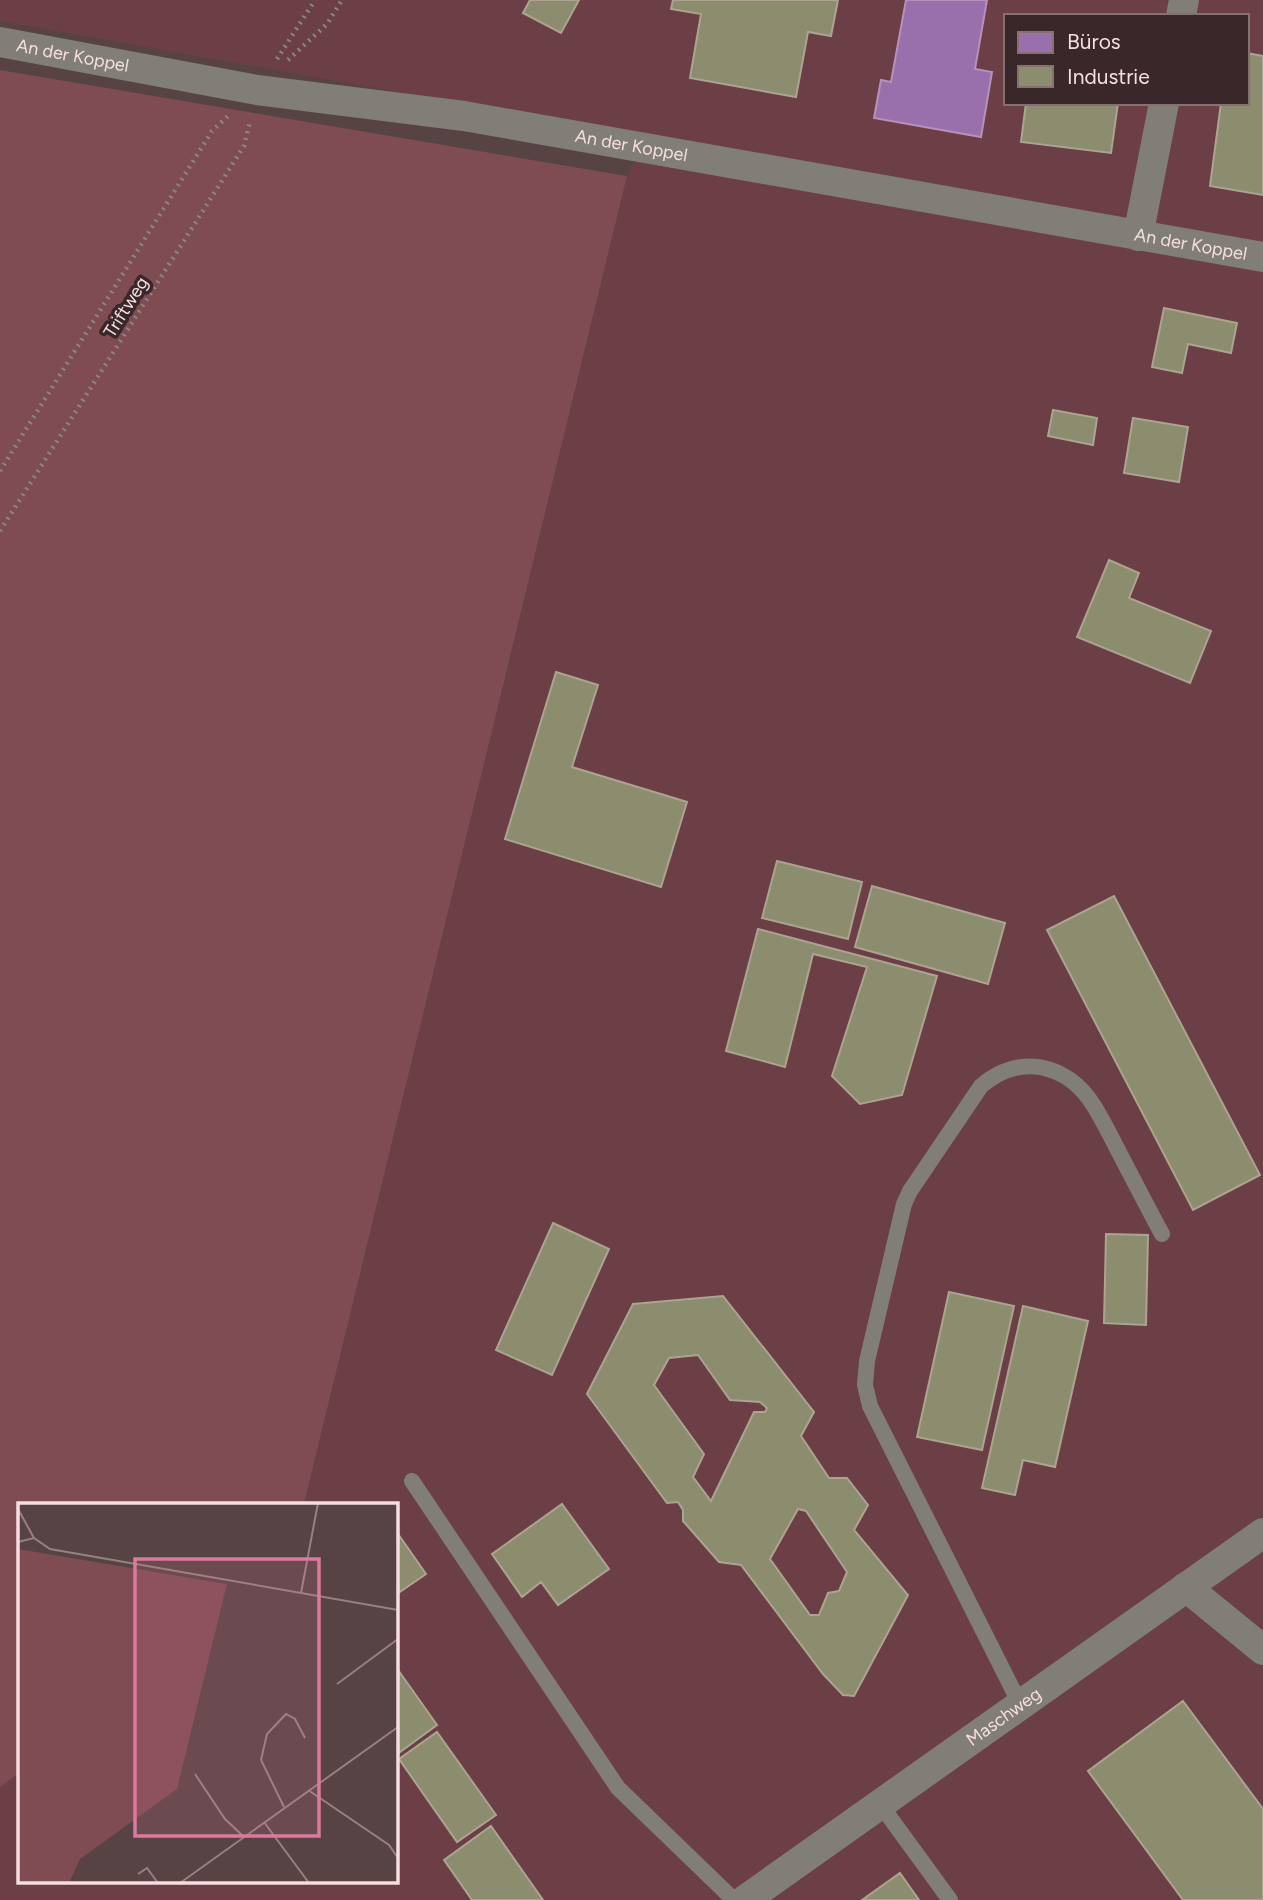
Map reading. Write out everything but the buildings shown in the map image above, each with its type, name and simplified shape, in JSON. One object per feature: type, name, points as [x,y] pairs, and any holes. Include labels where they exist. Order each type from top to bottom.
[{"type":"street","name":"An der Koppel","points":[[0,42],[257,90],[464,116],[1263,257]]},
{"type":"street","points":[[1138,236],[1164,105]]},
{"type":"street","name":"Maschweg","points":[[745,1900],[1263,1532]]},
{"type":"street","points":[[1186,1587],[1263,1650]]},
{"type":"lane","points":[[1020,1704],[870,1406],[865,1385],[867,1361],[904,1204],[981,1086],[995,1074],[1011,1067],[1031,1066],[1054,1070],[1073,1082],[1093,1104],[1162,1234]]},
{"type":"lane","points":[[412,1480],[618,1788],[734,1900]]},
{"type":"lane","points":[[880,1804],[950,1900]]},
{"type":"path","name":"Triftweg","points":[[0,531],[244,146],[257,90],[314,0]]},
{"type":"path","name":"Triftweg","points":[[0,471],[212,131],[327,24],[342,0]]},
{"type":"shaded area","points":[[0,0],[1263,0],[1263,1900],[0,1900],[0,1787],[18,1774],[18,1882],[397,1882],[397,1503],[304,1503],[627,176],[645,136],[0,21]]},
{"type":"shaded area","points":[[0,70],[627,176],[304,1503],[18,1503],[18,1774],[0,1787]]}]
